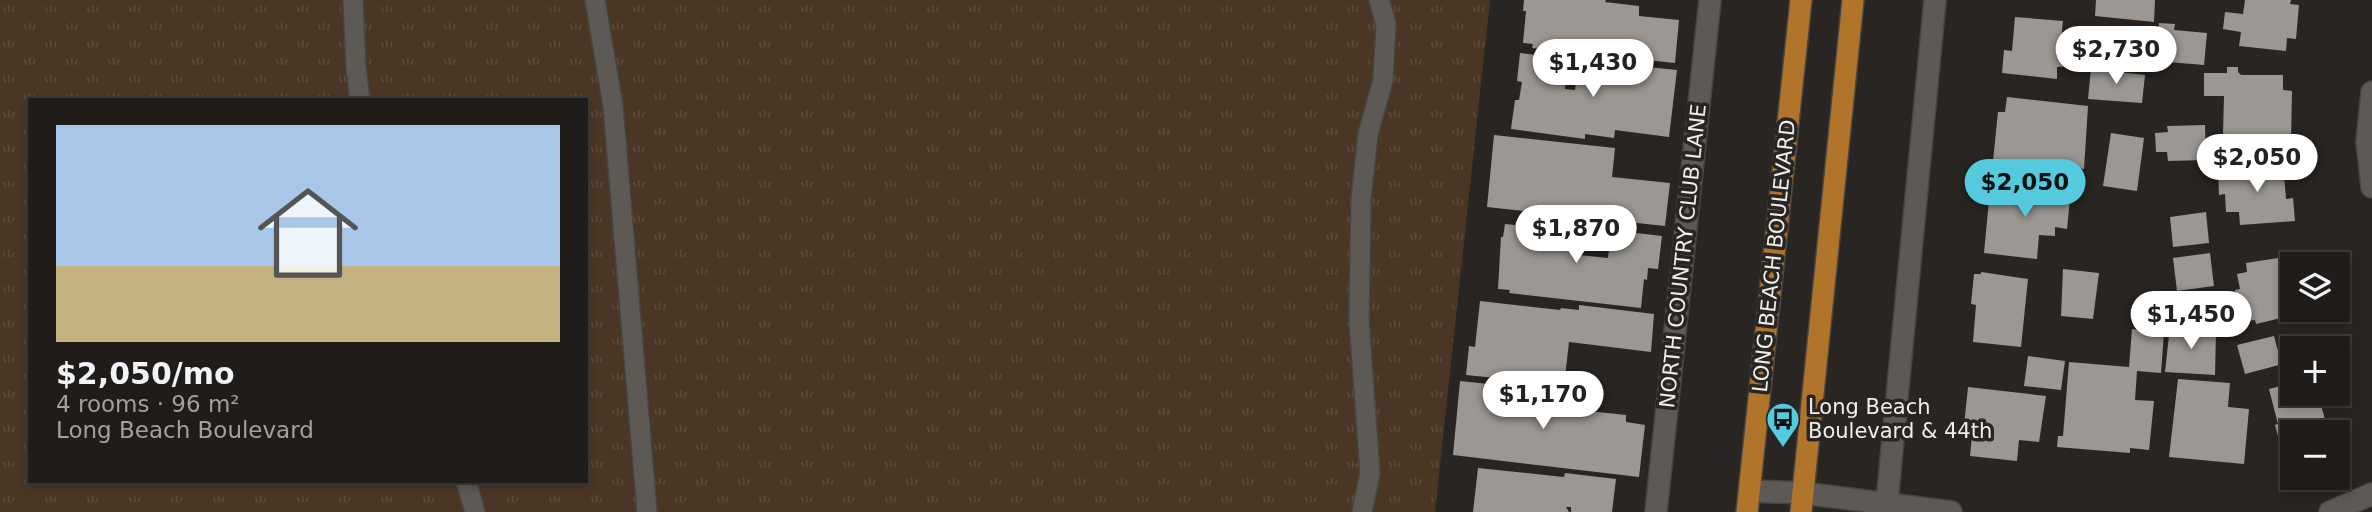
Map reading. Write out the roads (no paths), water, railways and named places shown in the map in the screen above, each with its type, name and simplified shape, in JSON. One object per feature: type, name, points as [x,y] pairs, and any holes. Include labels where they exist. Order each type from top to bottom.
[{"type":"main road","name":"LONG BEACH BOULEVARD","points":[[1748,501],[1801,0]]},
{"type":"main road","points":[[1802,503],[1853,0]]},
{"type":"street","name":"NORTH COUNTRY CLUB LANE","points":[[1656,512],[1710,0]]},
{"type":"street","points":[[1887,508],[1935,0]]},
{"type":"street","points":[[2372,92],[2367,142],[2372,187]]},
{"type":"street","points":[[2330,512],[2372,494]]},
{"type":"street","points":[[1748,501],[1951,512]]},
{"type":"lane","points":[[353,0],[360,98]]},
{"type":"lane","points":[[595,0],[613,106],[648,512]]},
{"type":"lane","points":[[1362,512],[1370,473],[1359,321],[1361,199],[1368,134],[1383,80],[1386,24],[1379,0]]},
{"type":"lane","points":[[467,483],[475,512]]},
{"type":"place","name":"Long Beach Boulevard & 44th","points":[[1783,449]]}]
